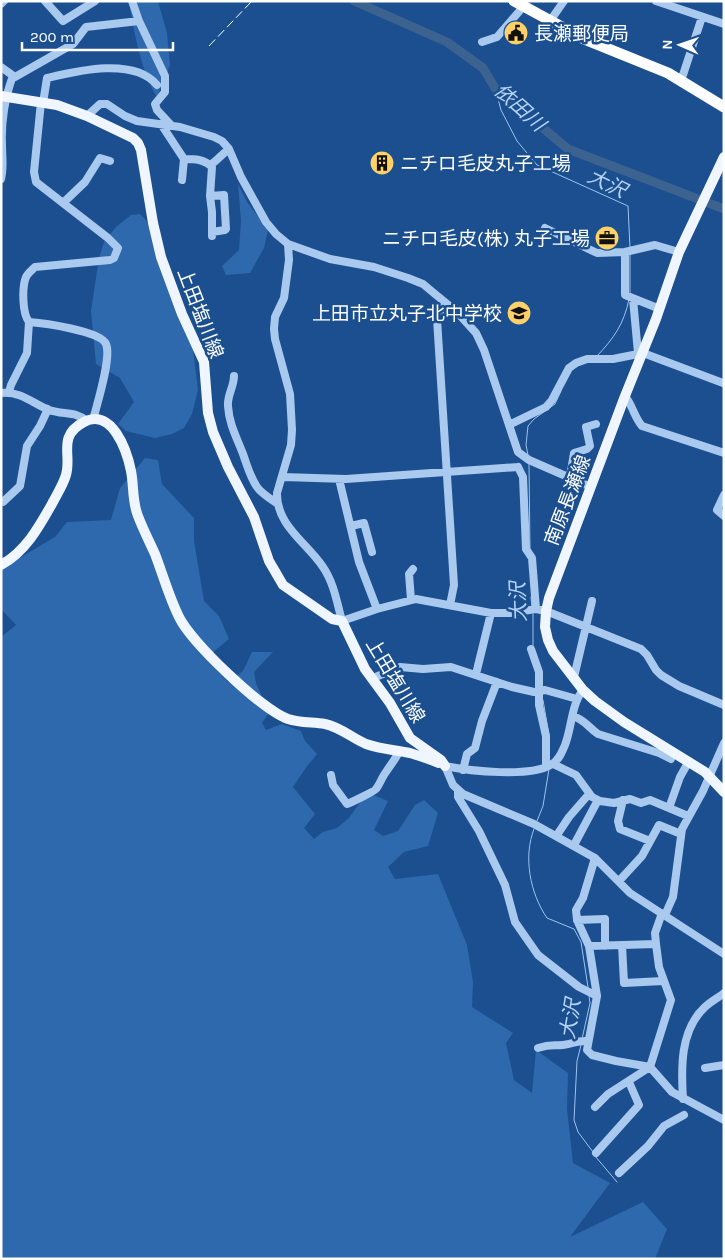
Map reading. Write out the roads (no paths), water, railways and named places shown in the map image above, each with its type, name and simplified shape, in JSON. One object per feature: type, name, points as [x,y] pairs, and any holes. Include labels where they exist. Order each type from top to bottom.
[{"type":"highway","points":[[518,4],[584,39],[668,73],[724,106]]},
{"type":"main road","name":"上田塩川線","points":[[4,96],[57,105],[87,116],[133,138],[138,143],[141,150],[153,224],[161,257],[182,314],[204,362],[206,399],[213,432],[228,467],[254,517],[269,561],[286,589],[332,620],[342,622],[365,669],[402,722],[410,738],[441,760],[445,766]]},
{"type":"main road","name":"南原長瀬線","points":[[723,158],[679,252],[660,309],[640,353],[591,487],[541,610],[548,640],[554,651],[583,690],[594,701],[624,722],[710,775],[724,792]]},
{"type":"main road","name":"上田塩川線","points":[[90,420],[103,421],[110,425],[120,441],[131,473],[133,495],[138,515],[179,617],[188,632],[231,677],[276,713],[292,720],[326,724],[338,728],[364,743],[422,756],[445,766]]},
{"type":"main road","points":[[1,566],[23,548],[42,522],[67,474],[67,442],[72,431],[82,423],[90,420]]},
{"type":"street","points":[[1,4],[4,1]]},
{"type":"street","points":[[45,1],[63,21],[95,1]]},
{"type":"street","points":[[132,1],[139,21],[165,76],[165,92],[155,104],[157,110],[172,125]]},
{"type":"street","points":[[550,21],[564,1]]},
{"type":"street","points":[[656,1],[724,24]]},
{"type":"street","points":[[482,42],[497,37],[518,4]]},
{"type":"street","points":[[681,81],[702,17]]},
{"type":"street","points":[[1,67],[15,77],[73,44],[86,27],[139,21]]},
{"type":"street","points":[[5,393],[28,353],[29,322],[25,317],[24,309],[28,274],[35,267],[110,260],[114,258],[118,248],[36,182],[34,177],[42,102],[47,78],[72,72],[124,69],[151,77],[157,85]]},
{"type":"street","points":[[1,179],[4,169],[2,144],[4,96],[13,76]]},
{"type":"street","points":[[87,116],[100,104],[107,104],[125,116],[137,121],[172,125],[214,137],[222,141],[229,149],[241,177],[266,222],[288,244],[330,259],[374,267],[423,284],[457,312],[476,333],[484,350],[518,452],[591,487]]},
{"type":"street","points":[[161,124],[184,159],[182,180]]},
{"type":"street","points":[[210,165],[216,162],[229,149]]},
{"type":"street","points":[[62,203],[85,182],[100,158],[110,161]]},
{"type":"street","points":[[184,159],[199,159],[212,167],[210,196],[212,234],[226,229],[224,195],[210,196]]},
{"type":"street","points":[[544,228],[597,253],[625,252],[655,245],[679,252]]},
{"type":"street","points":[[288,244],[284,298],[276,317],[274,329],[290,394],[292,413],[291,445],[278,493],[278,504],[282,515],[293,533],[311,551],[324,568],[333,587],[342,622],[377,609],[416,599],[491,613],[541,610],[641,649],[656,670],[662,675],[679,686],[724,704]]},
{"type":"street","points":[[625,252],[624,295],[660,309]]},
{"type":"street","points":[[633,298],[640,353]]},
{"type":"street","points":[[446,304],[437,319],[454,586],[450,605]]},
{"type":"street","points":[[5,393],[22,395],[48,409],[77,414],[90,420],[108,360],[106,343],[95,336],[45,323],[29,322]]},
{"type":"street","points":[[509,425],[546,407],[552,400],[569,368],[587,359],[613,359],[640,353],[722,383]]},
{"type":"street","points":[[234,376],[234,384],[228,398],[228,408],[234,435],[243,452],[248,470],[258,488],[278,504]]},
{"type":"street","points":[[625,396],[632,405],[636,419],[642,426],[724,453]]},
{"type":"street","points":[[1,500],[3,502],[20,486],[27,446],[48,409]]},
{"type":"street","points":[[568,477],[574,453],[587,449],[590,446],[586,428],[596,424]]},
{"type":"street","points":[[518,467],[524,456]]},
{"type":"street","points":[[282,477],[339,479],[518,467]]},
{"type":"street","points":[[518,467],[523,478],[526,549],[532,558],[541,610]]},
{"type":"street","points":[[339,479],[359,562],[377,609]]},
{"type":"street","points":[[724,496],[717,510],[724,516]]},
{"type":"street","points":[[350,526],[364,523],[372,552]]},
{"type":"street","points":[[411,600],[409,574],[413,569]]},
{"type":"street","points":[[574,677],[592,601]]},
{"type":"street","points":[[476,674],[491,613]]},
{"type":"street","points":[[531,649],[539,672],[539,705],[546,736],[549,766]]},
{"type":"street","points":[[373,678],[400,667],[423,669],[451,667],[534,692],[545,690],[577,700]]},
{"type":"street","points":[[463,770],[467,754],[475,748],[482,720],[497,682]]},
{"type":"street","points":[[445,766],[463,770],[492,772],[531,770],[549,766],[559,757],[565,745],[577,700],[583,690]]},
{"type":"street","points":[[573,716],[583,719],[589,728],[598,734],[659,753],[671,759]]},
{"type":"street","points":[[595,1107],[608,1094],[650,1067],[671,1000],[659,967],[656,933],[663,914],[673,897],[681,834],[724,743]]},
{"type":"street","points":[[330,775],[333,785],[347,804],[350,804],[376,790],[399,751]]},
{"type":"street","points":[[669,808],[680,777],[689,761]]},
{"type":"street","points":[[445,766],[458,791],[534,824],[595,858],[630,893],[724,954]]},
{"type":"street","points":[[549,766],[576,775],[589,794],[598,800],[614,803],[630,799],[641,803],[650,800],[688,816]]},
{"type":"street","points":[[458,791],[458,798],[479,831],[505,885],[515,922],[538,956],[579,987],[596,996]]},
{"type":"street","points":[[556,835],[589,794]]},
{"type":"street","points":[[574,846],[598,800]]},
{"type":"street","points":[[623,800],[618,821],[620,829],[650,841]]},
{"type":"street","points":[[619,881],[642,856],[659,825],[681,834]]},
{"type":"street","points":[[595,858],[583,898],[576,910],[577,920],[589,946],[596,996],[587,1050],[592,1055],[616,1062],[650,1067],[672,1092],[724,1120]]},
{"type":"street","points":[[577,920],[605,919],[605,946]]},
{"type":"street","points":[[589,946],[656,944]]},
{"type":"street","points":[[622,945],[624,983],[663,981]]},
{"type":"street","points":[[683,1099],[682,1058],[691,1027],[704,1007],[724,993]]},
{"type":"street","points":[[538,1048],[550,1044],[563,1046],[580,1040],[588,1041]]},
{"type":"street","points":[[705,1068],[724,1065]]},
{"type":"street","points":[[596,1153],[639,1105],[629,1082]]},
{"type":"street","points":[[619,1172],[648,1146],[664,1126],[684,1115]]},
{"type":"waterway","name":"依田川","points":[[354,1],[447,42],[483,68],[495,88],[568,149],[724,209]]},
{"type":"waterway","name":"大沢","points":[[495,88],[501,110],[517,141],[537,165],[628,206],[630,248]]},
{"type":"waterway","name":"大沢","points":[[630,254],[630,293]]},
{"type":"waterway","name":"大沢","points":[[597,356],[617,330],[629,299]]},
{"type":"waterway","name":"大沢","points":[[572,370],[579,365]]},
{"type":"waterway","name":"大沢","points":[[528,455],[526,445],[528,426],[534,419],[555,404],[561,391]]},
{"type":"waterway","name":"大沢","points":[[529,464],[530,548]]},
{"type":"waterway","name":"大沢","points":[[531,597],[532,608]]},
{"type":"waterway","name":"大沢","points":[[533,614],[533,647]]},
{"type":"waterway","name":"大沢","points":[[543,700],[549,735]]},
{"type":"waterway","name":"大沢","points":[[537,821],[543,806],[549,769]]},
{"type":"waterway","name":"大沢","points":[[534,829],[529,851],[529,863],[536,897],[547,918],[574,929],[581,942],[588,987]]},
{"type":"waterway","name":"大沢","points":[[582,1039],[590,1003],[589,996]]},
{"type":"waterway","name":"大沢","points":[[581,1045],[577,1061],[574,1120],[578,1132],[593,1152]]},
{"type":"waterway","name":"大沢","points":[[595,1156],[617,1182]]},
{"type":"railway","points":[[209,46],[252,1]]},
{"type":"place","name":"長瀬郵便局","points":[[516,33]]},
{"type":"place","name":"ニチロ毛皮丸子工場","points":[[382,163]]},
{"type":"place","name":"ニチロ毛皮(株) 丸子工場","points":[[607,238]]},
{"type":"place","name":"上田市立丸子北中学校","points":[[519,313]]}]
